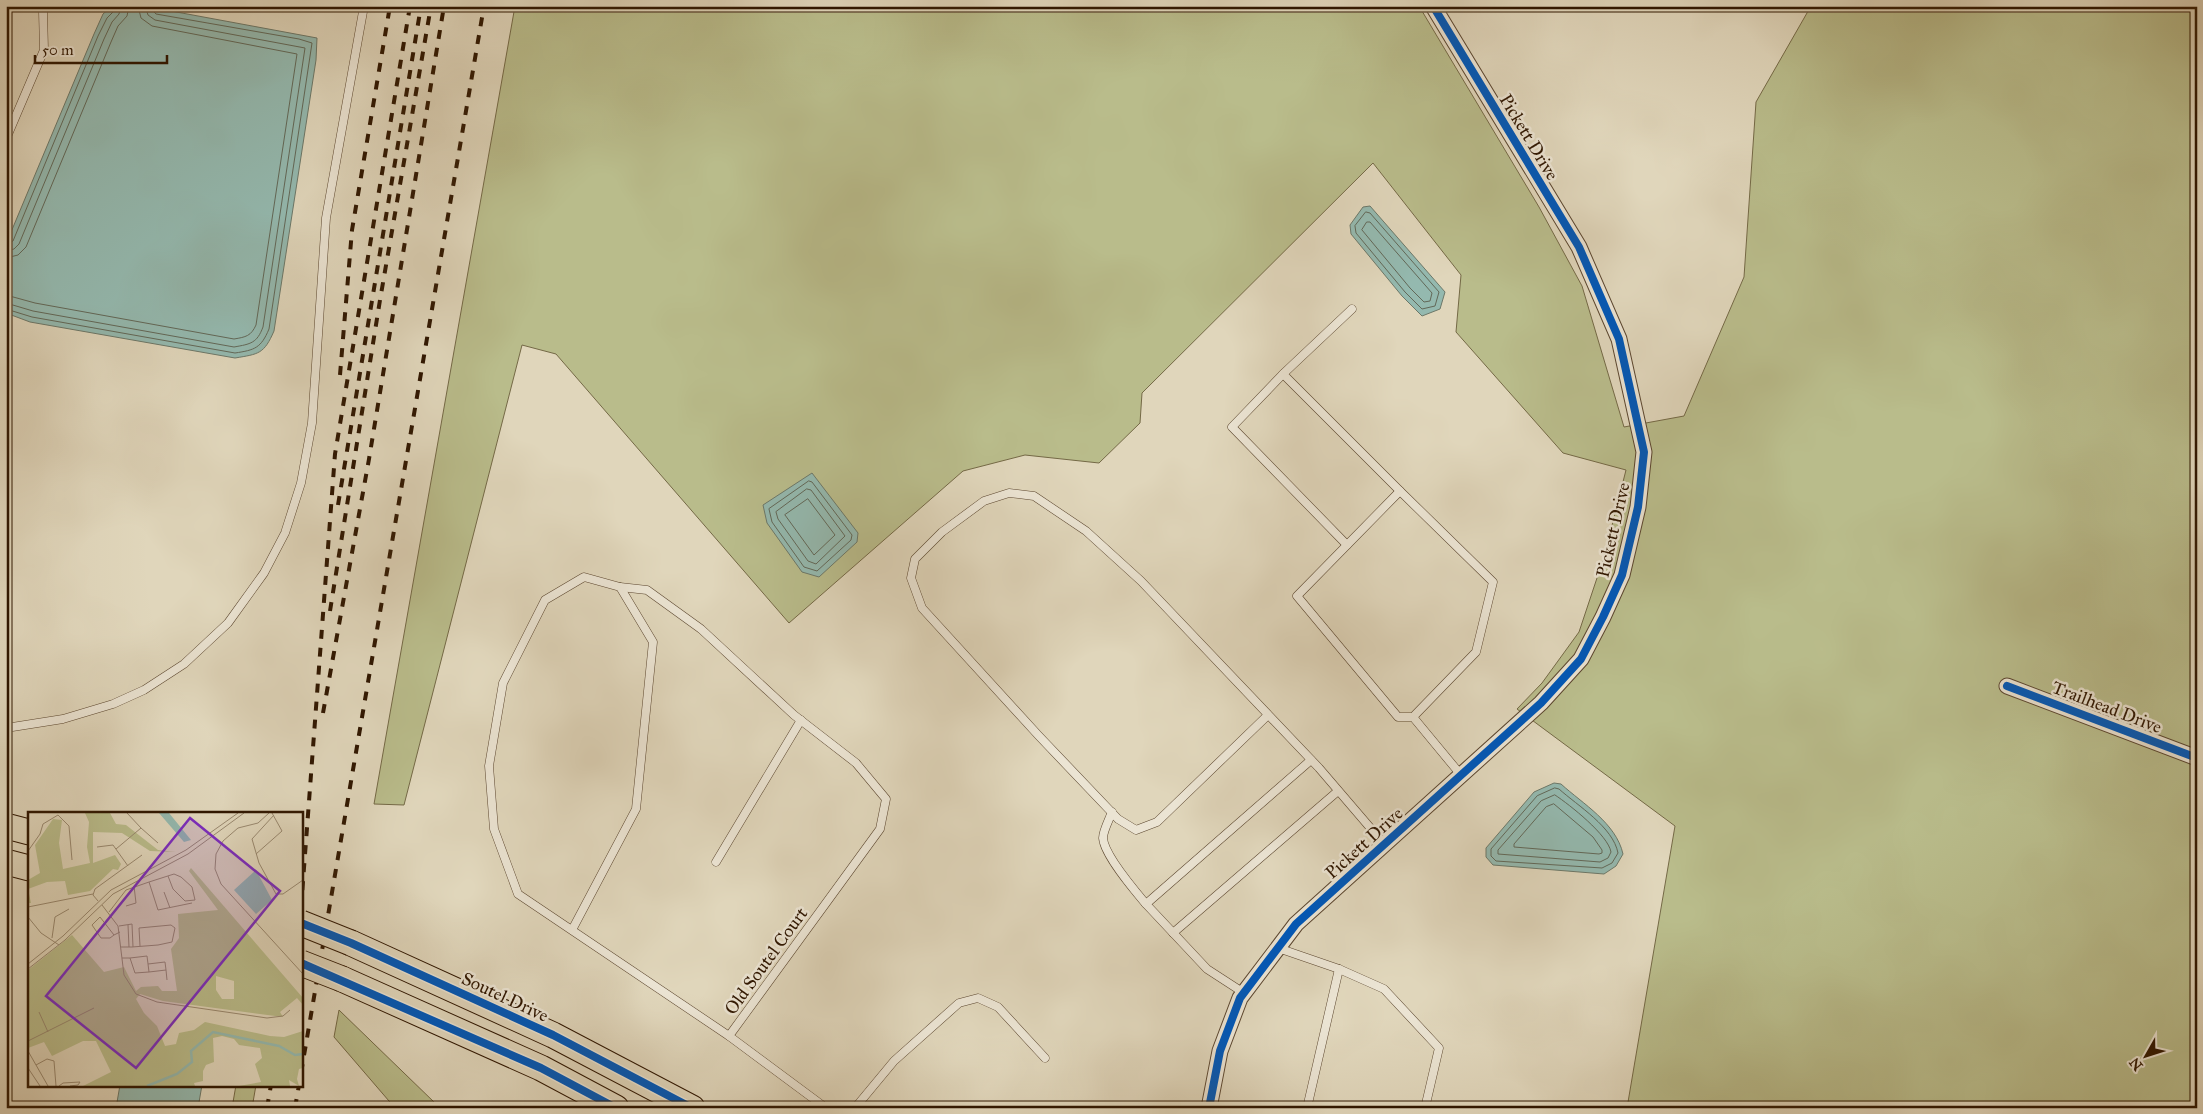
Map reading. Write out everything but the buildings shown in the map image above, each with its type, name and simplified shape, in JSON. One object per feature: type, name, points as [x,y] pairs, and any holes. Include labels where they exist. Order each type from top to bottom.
[{"type":"main road","points":[[6,826],[28,832]]},
{"type":"main road","points":[[6,862],[28,868]]},
{"type":"main road","name":"Soutel Drive","points":[[302,923],[351,943],[553,1035],[692,1108]]},
{"type":"main road","points":[[302,963],[541,1068],[616,1108]]},
{"type":"street","name":"Pickett Drive","points":[[1209,1108],[1220,1051],[1240,998],[1296,924],[1541,703],[1580,659],[1603,618],[1622,575],[1638,507],[1644,452],[1619,339],[1596,282],[1579,247],[1433,6]]},
{"type":"street","name":"Trailhead Drive","points":[[2007,686],[2197,758]]},
{"type":"lane","points":[[6,138],[44,50],[43,11],[41,6]]},
{"type":"lane","points":[[6,728],[63,719],[113,704],[144,690],[184,664],[228,623],[264,573],[285,533],[301,484],[312,423],[326,218],[364,6]]},
{"type":"lane","points":[[1347,545],[1232,427],[1283,374],[1352,309]]},
{"type":"lane","points":[[1283,374],[1493,582],[1476,652],[1413,717],[1398,717],[1298,596],[1400,491]]},
{"type":"lane","points":[[1268,715],[1157,822],[1136,830],[1118,820],[922,608],[911,578],[915,559],[942,532],[984,501],[1009,493],[1034,496],[1086,532],[1141,582],[1311,760],[1385,845]]},
{"type":"lane","points":[[716,862],[801,720],[701,629],[647,590],[620,587],[584,577],[545,600],[504,683],[489,766],[494,828],[518,894],[729,1036]]},
{"type":"lane","points":[[572,930],[636,809],[653,642],[620,587]]},
{"type":"lane","points":[[1413,717],[1462,775]]},
{"type":"lane","name":"Old Soutel Court","points":[[801,720],[856,763],[886,799],[880,829],[729,1036],[826,1108]]},
{"type":"lane","points":[[1146,904],[1311,760]]},
{"type":"lane","points":[[1173,933],[1338,791]]},
{"type":"lane","points":[[1112,812],[1103,838],[1126,880],[1207,969],[1244,993]]},
{"type":"lane","points":[[1278,948],[1384,989],[1439,1048],[1425,1108]]},
{"type":"lane","points":[[1307,1108],[1339,970]]},
{"type":"lane","points":[[855,1108],[894,1061],[959,1003],[978,998],[998,1007],[1045,1058]]},
{"type":"green space","points":[[515,6],[1419,6],[1539,207],[1582,286],[1624,427],[1684,416],[1744,277],[1756,102],[1811,6],[2197,6],[2197,1108],[1627,1108],[1675,826],[1517,709],[1542,683],[1579,632],[1604,557],[1626,470],[1563,453],[1456,332],[1461,275],[1373,163],[1142,393],[1140,423],[1099,463],[1025,455],[963,471],[789,623],[556,354],[522,345],[404,805],[374,804]]},
{"type":"green space","points":[[339,1010],[435,1103],[437,1108],[395,1108],[334,1037]]},
{"type":"green space","points":[[236,1086],[256,1086],[252,1108],[232,1108]]},
{"type":"water","points":[[112,6],[144,6],[317,38],[316,60],[274,331],[264,349],[260,352],[235,358],[30,322],[6,313],[6,244],[94,34],[103,14]]},
{"type":"water","points":[[1370,206],[1445,292],[1440,309],[1422,316],[1402,296],[1351,234],[1350,225],[1363,207]]},
{"type":"water","points":[[812,473],[858,533],[857,542],[819,577],[802,572],[767,523],[763,505]]},
{"type":"water","points":[[1554,783],[1561,784],[1598,815],[1619,843],[1623,854],[1616,866],[1604,874],[1493,865],[1486,857],[1486,848],[1534,792]]},
{"type":"water","points":[[120,1086],[202,1086],[198,1108],[116,1108]]},
{"type":"railway","points":[[340,375],[352,230],[390,6]]},
{"type":"railway","points":[[302,895],[335,454],[410,6]]},
{"type":"railway","points":[[338,505],[421,6]]},
{"type":"railway","points":[[330,611],[380,300],[431,6]]},
{"type":"railway","points":[[323,713],[369,459],[444,6]]},
{"type":"railway","points":[[302,1067],[484,6]]},
{"type":"railway","points":[[267,1108],[271,1086]]},
{"type":"railway","points":[[295,1108],[299,1086]]},
{"type":"cycle path","points":[[1209,1108],[1220,1051],[1240,998],[1296,924],[1541,703],[1581,659],[1622,575],[1638,507],[1644,452],[1619,339],[1579,247],[1433,6]]},
{"type":"cycle path","points":[[2007,686],[2197,758]]},
{"type":"cycle path","points":[[302,923],[351,943],[553,1035],[692,1108]]},
{"type":"cycle path","points":[[302,963],[541,1068],[616,1108]]}]
